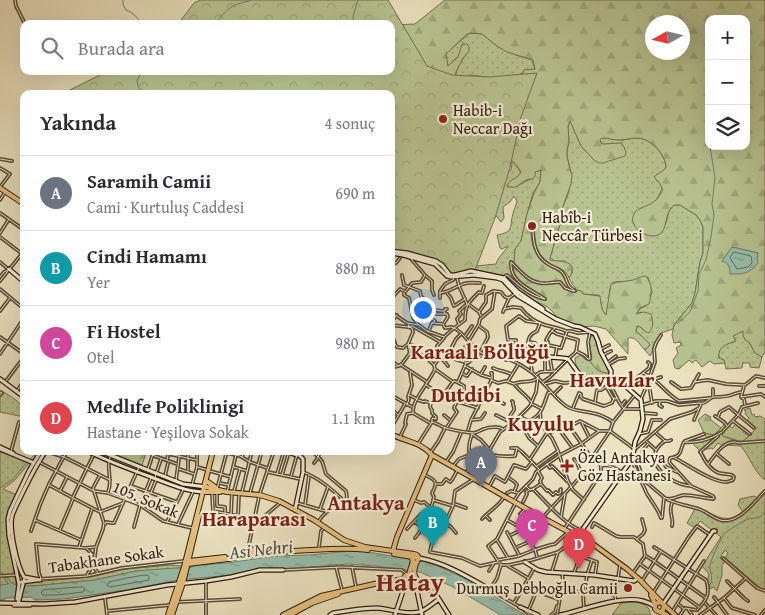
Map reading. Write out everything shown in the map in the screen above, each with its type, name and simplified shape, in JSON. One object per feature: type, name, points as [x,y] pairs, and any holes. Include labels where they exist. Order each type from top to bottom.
[{"type":"main road","points":[[0,188],[20,201]]},
{"type":"main road","points":[[395,436],[418,444],[458,470],[506,494],[525,508],[566,530],[579,534],[633,574],[673,614]]},
{"type":"main road","points":[[393,551],[431,454]]},
{"type":"main road","points":[[186,564],[214,455]]},
{"type":"main road","points":[[205,488],[260,496],[281,502],[318,522],[344,540],[366,547],[417,555],[411,573],[404,583]]},
{"type":"main road","points":[[205,488],[216,490]]},
{"type":"main road","points":[[172,615],[182,582],[193,528],[205,488]]},
{"type":"main road","points":[[342,548],[344,540]]},
{"type":"main road","points":[[186,564],[228,559],[250,552],[342,548],[373,550],[415,559]]},
{"type":"main road","points":[[620,564],[649,591],[656,611],[667,615]]},
{"type":"main road","points":[[290,615],[327,597],[392,582],[404,583],[410,588],[416,585],[417,580],[411,573]]},
{"type":"main road","points":[[283,615],[321,596],[342,590],[382,582],[404,583]]},
{"type":"main road","points":[[168,615],[175,604]]},
{"type":"main road","points":[[655,606],[663,604]]},
{"type":"main road","points":[[659,613],[664,608],[663,604]]},
{"type":"street","points":[[16,0],[16,6],[23,20]]},
{"type":"street","points":[[0,159],[12,162]]},
{"type":"street","points":[[0,168],[10,174],[0,188]]},
{"type":"street","points":[[0,200],[6,192]]},
{"type":"street","points":[[0,213],[20,227]]},
{"type":"street","points":[[0,233],[9,219]]},
{"type":"street","points":[[395,252],[407,253],[436,261],[450,275],[471,271],[504,278],[507,275],[522,289],[545,299],[516,279],[512,273],[511,262],[529,279],[538,282],[560,282],[568,290],[575,290],[569,285],[562,272],[539,256],[535,249],[533,228]]},
{"type":"street","points":[[0,237],[20,252]]},
{"type":"street","points":[[395,253],[435,264],[447,276],[455,277],[474,274],[497,278],[505,282],[517,293]]},
{"type":"street","points":[[0,281],[20,256]]},
{"type":"street","points":[[410,257],[432,281],[434,295]]},
{"type":"street","points":[[395,263],[400,258]]},
{"type":"street","points":[[0,262],[20,279]]},
{"type":"street","points":[[0,277],[9,269]]},
{"type":"street","points":[[402,275],[406,286],[420,291],[421,296],[435,310],[444,311]]},
{"type":"street","points":[[405,292],[412,284],[421,282],[425,275]]},
{"type":"street","points":[[455,277],[468,304],[479,312],[482,318]]},
{"type":"street","points":[[440,298],[440,293],[446,284],[455,277]]},
{"type":"street","points":[[504,278],[518,296],[551,316],[580,327],[596,336],[602,356],[611,371],[610,384],[621,406],[624,409],[642,409],[656,414]]},
{"type":"street","points":[[440,293],[466,283],[480,283]]},
{"type":"street","points":[[482,293],[484,286]]},
{"type":"street","points":[[0,288],[20,306]]},
{"type":"street","points":[[395,295],[400,289],[405,292],[404,295],[409,298],[413,318],[419,325],[444,337]]},
{"type":"street","points":[[486,295],[495,291],[501,292],[505,297],[509,298]]},
{"type":"street","points":[[461,361],[465,347],[479,324],[480,318],[492,309],[495,291]]},
{"type":"street","points":[[446,292],[454,306],[465,299]]},
{"type":"street","points":[[460,324],[457,319],[461,314],[459,311],[479,292],[486,295]]},
{"type":"street","points":[[517,293],[509,298],[504,310],[513,307],[521,308],[532,319],[540,323],[578,333],[591,332]]},
{"type":"street","points":[[479,312],[486,302],[486,295]]},
{"type":"street","points":[[0,311],[10,298]]},
{"type":"street","points":[[434,365],[439,359],[437,346],[444,337],[465,320],[468,304]]},
{"type":"street","points":[[444,311],[447,308]]},
{"type":"street","points":[[443,324],[448,317],[444,311]]},
{"type":"street","points":[[429,331],[432,323],[435,321],[431,318],[434,314],[445,314]]},
{"type":"street","points":[[396,315],[408,323],[419,325]]},
{"type":"street","points":[[519,352],[520,344],[516,344],[516,340],[508,340],[506,326],[519,316],[526,321],[540,323]]},
{"type":"street","points":[[408,327],[408,323],[413,318]]},
{"type":"street","points":[[432,323],[443,324],[446,328],[454,328],[462,333],[480,352],[490,356]]},
{"type":"street","points":[[531,353],[527,349],[529,337],[530,334],[537,331],[540,323]]},
{"type":"street","points":[[0,354],[20,324]]},
{"type":"street","points":[[479,324],[488,335],[480,352]]},
{"type":"street","points":[[395,325],[412,326],[440,342]]},
{"type":"street","points":[[464,337],[472,326]]},
{"type":"street","points":[[395,344],[404,348],[408,344],[413,332],[412,328],[408,327]]},
{"type":"street","points":[[545,372],[544,357],[548,345],[546,340],[555,327]]},
{"type":"street","points":[[548,345],[561,348],[568,331]]},
{"type":"street","points":[[543,382],[576,352],[578,340],[552,332]]},
{"type":"street","points":[[576,352],[590,359],[588,342],[591,332]]},
{"type":"street","points":[[444,360],[456,339],[462,333]]},
{"type":"street","points":[[652,403],[650,376],[655,362],[656,344],[661,335]]},
{"type":"street","points":[[0,337],[20,351]]},
{"type":"street","points":[[528,342],[534,343],[536,346],[531,353],[532,372]]},
{"type":"street","points":[[395,368],[400,366],[409,354],[408,344]]},
{"type":"street","points":[[408,344],[414,346],[418,355]]},
{"type":"street","points":[[600,350],[609,345]]},
{"type":"street","points":[[552,371],[552,357],[558,347]]},
{"type":"street","points":[[602,356],[611,351]]},
{"type":"street","points":[[506,359],[512,354],[519,352],[568,359],[585,380],[596,384],[611,378]]},
{"type":"street","points":[[409,354],[423,355],[436,369],[453,382],[458,382],[464,386],[466,395]]},
{"type":"street","points":[[444,360],[451,358],[468,363],[475,356],[506,359],[532,372],[567,406],[594,413],[613,422]]},
{"type":"street","points":[[607,364],[616,356]]},
{"type":"street","points":[[439,358],[444,360],[448,366]]},
{"type":"street","points":[[607,364],[625,358]]},
{"type":"street","points":[[458,382],[466,362]]},
{"type":"street","points":[[625,386],[643,374],[649,367],[650,364],[648,362]]},
{"type":"street","points":[[5,382],[20,363]]},
{"type":"street","points":[[395,363],[428,382]]},
{"type":"street","points":[[508,382],[518,364]]},
{"type":"street","points":[[466,366],[498,383],[506,381],[514,384],[522,393],[528,396],[531,403],[542,409]]},
{"type":"street","points":[[480,374],[485,367]]},
{"type":"street","points":[[493,368],[512,374]]},
{"type":"street","points":[[413,413],[413,407],[436,369]]},
{"type":"street","points":[[462,374],[467,376],[472,369]]},
{"type":"street","points":[[514,384],[534,381],[540,372],[557,371]]},
{"type":"street","points":[[395,421],[409,399],[408,394],[412,385],[410,379],[411,372]]},
{"type":"street","points":[[468,431],[471,420],[493,377],[492,373],[490,373]]},
{"type":"street","points":[[643,374],[650,376],[679,401],[728,396],[740,391],[742,392]]},
{"type":"street","points":[[671,382],[681,389],[691,388],[698,374]]},
{"type":"street","points":[[646,375],[647,385],[641,400],[643,419],[635,442],[634,450],[631,459],[579,534],[572,542],[558,552],[525,562],[502,565],[488,546],[497,539],[519,494],[539,470],[599,431],[610,430],[634,450],[642,476],[664,498],[698,509],[714,518],[734,520],[765,491]]},
{"type":"street","points":[[741,397],[744,385],[758,375],[765,378]]},
{"type":"street","points":[[430,552],[433,539],[454,505],[456,490],[474,479],[500,432],[520,416],[531,403],[538,386],[537,376]]},
{"type":"street","points":[[654,379],[661,377]]},
{"type":"street","points":[[611,378],[622,383],[641,400]]},
{"type":"street","points":[[0,379],[20,394]]},
{"type":"street","points":[[545,385],[552,381],[579,383],[585,380]]},
{"type":"street","points":[[694,382],[708,380],[744,385]]},
{"type":"street","points":[[430,404],[437,396],[446,392],[453,382]]},
{"type":"street","points":[[604,382],[614,398]]},
{"type":"street","points":[[594,403],[597,390],[601,390],[610,384]]},
{"type":"street","points":[[426,385],[441,399],[478,408]]},
{"type":"street","points":[[17,391],[20,386]]},
{"type":"street","points":[[759,386],[765,386]]},
{"type":"street","points":[[554,394],[561,387]]},
{"type":"street","points":[[694,420],[702,404],[712,397],[713,389]]},
{"type":"street","points":[[0,392],[2,394],[0,395]]},
{"type":"street","points":[[462,403],[466,395],[470,393],[485,392]]},
{"type":"street","points":[[538,446],[525,431],[530,421],[536,418],[542,409],[548,393],[551,392]]},
{"type":"street","points":[[573,409],[579,393],[583,399],[598,405],[606,406],[612,403],[614,398]]},
{"type":"street","points":[[408,394],[421,402],[425,401],[430,404],[432,413],[436,417],[436,419],[432,419],[418,444]]},
{"type":"street","points":[[594,456],[613,422],[635,395]]},
{"type":"street","points":[[484,396],[493,397],[504,404]]},
{"type":"street","points":[[741,397],[764,396]]},
{"type":"street","points":[[395,397],[413,407]]},
{"type":"street","points":[[741,397],[744,399],[746,406]]},
{"type":"street","points":[[642,409],[658,398]]},
{"type":"street","points":[[508,421],[514,410],[512,401]]},
{"type":"street","points":[[621,406],[625,401]]},
{"type":"street","points":[[656,401],[666,401],[680,405],[702,404]]},
{"type":"street","points":[[431,454],[457,412],[454,408],[456,402]]},
{"type":"street","points":[[660,402],[659,406],[662,407]]},
{"type":"street","points":[[675,458],[706,475],[726,482],[733,480],[734,477],[732,475],[717,472],[708,464],[700,452],[738,415],[742,407],[758,403]]},
{"type":"street","points":[[718,417],[720,412],[730,407],[754,428]]},
{"type":"street","points":[[634,450],[670,419],[699,408]]},
{"type":"street","points":[[531,440],[541,423],[540,412]]},
{"type":"street","points":[[395,413],[398,416]]},
{"type":"street","points":[[400,438],[406,424],[407,414],[413,413],[431,423],[448,429],[461,432],[468,431],[490,449]]},
{"type":"street","points":[[471,420],[481,419],[485,413]]},
{"type":"street","points":[[444,415],[451,421]]},
{"type":"street","points":[[496,415],[511,424]]},
{"type":"street","points":[[520,416],[530,421]]},
{"type":"street","points":[[715,416],[727,426]]},
{"type":"street","points":[[536,418],[558,451],[568,482]]},
{"type":"street","points":[[639,434],[648,432],[652,420],[661,420]]},
{"type":"street","points":[[733,420],[750,434]]},
{"type":"street","points":[[569,427],[580,421],[599,431]]},
{"type":"street","points":[[11,452],[20,422]]},
{"type":"street","points":[[582,422],[589,438]]},
{"type":"street","points":[[541,423],[571,427],[590,456]]},
{"type":"street","points":[[472,434],[483,429],[498,427],[503,430]]},
{"type":"street","points":[[530,459],[547,433],[557,430],[561,432],[573,448]]},
{"type":"street","points":[[446,463],[451,452],[453,452],[461,432]]},
{"type":"street","points":[[656,432],[665,441]]},
{"type":"street","points":[[684,442],[699,442],[722,432]]},
{"type":"street","points":[[466,474],[470,464],[469,447],[472,434]]},
{"type":"street","points":[[691,486],[669,462],[670,458],[675,458],[680,454],[684,442],[704,434]]},
{"type":"street","points":[[667,500],[687,495],[714,498],[691,486],[677,483],[662,474],[655,462],[655,456],[662,443],[671,440]]},
{"type":"street","points":[[645,441],[657,450]]},
{"type":"street","points":[[708,464],[716,453],[729,442],[765,441]]},
{"type":"street","points":[[642,452],[648,444]]},
{"type":"street","points":[[0,448],[17,456]]},
{"type":"street","points":[[0,448],[36,462]]},
{"type":"street","points":[[511,448],[517,448],[537,466],[542,478],[541,484],[547,491],[550,491],[553,495],[556,492],[558,494],[561,492],[561,489]]},
{"type":"street","points":[[470,451],[500,457],[514,456],[517,448]]},
{"type":"street","points":[[537,466],[558,451]]},
{"type":"street","points":[[716,453],[729,464]]},
{"type":"street","points":[[22,581],[17,575],[8,519],[19,491],[40,455]]},
{"type":"street","points":[[18,605],[22,581],[12,516],[36,462],[43,455]]},
{"type":"street","points":[[58,455],[110,480]]},
{"type":"street","points":[[59,531],[94,455]]},
{"type":"street","points":[[96,455],[137,473],[183,489],[193,492],[205,488]]},
{"type":"street","points":[[147,470],[152,455],[179,465]]},
{"type":"street","points":[[164,476],[169,455]]},
{"type":"street","points":[[176,455],[196,460]]},
{"type":"street","points":[[192,486],[197,467],[196,455]]},
{"type":"street","points":[[226,455],[216,490],[213,511],[255,520]]},
{"type":"street","points":[[231,515],[231,492],[229,486],[236,455],[268,468]]},
{"type":"street","points":[[236,516],[251,455]]},
{"type":"street","points":[[249,494],[261,455]]},
{"type":"street","points":[[250,552],[250,543],[260,496],[273,455]]},
{"type":"street","points":[[277,474],[286,455]]},
{"type":"street","points":[[282,475],[287,455]]},
{"type":"street","points":[[290,477],[296,455],[299,455],[303,459],[295,510]]},
{"type":"street","points":[[315,455],[324,464],[326,474],[346,491],[347,497],[344,501],[325,512],[318,522]]},
{"type":"street","points":[[314,463],[319,455]]},
{"type":"street","points":[[453,467],[459,459],[469,455]]},
{"type":"street","points":[[108,493],[110,487],[108,461],[111,456],[176,481],[205,488]]},
{"type":"street","points":[[577,463],[590,456],[594,456]]},
{"type":"street","points":[[426,554],[430,552],[462,558],[480,566],[555,544],[566,530],[568,523],[601,473],[601,466],[594,456]]},
{"type":"street","points":[[31,531],[49,484],[64,457]]},
{"type":"street","points":[[176,481],[180,457]]},
{"type":"street","points":[[188,458],[188,471]]},
{"type":"street","points":[[150,493],[161,459]]},
{"type":"street","points":[[530,529],[543,518],[582,475],[574,459]]},
{"type":"street","points":[[631,459],[648,496],[661,518],[664,498]]},
{"type":"street","name":"105. Sokak","points":[[36,462],[94,490],[140,505],[160,520],[193,528]]},
{"type":"street","points":[[489,487],[495,476],[505,482],[514,465],[526,469],[532,462]]},
{"type":"street","points":[[663,462],[666,467],[680,473]]},
{"type":"street","points":[[547,464],[550,468],[552,466],[584,500]]},
{"type":"street","points":[[601,466],[605,464],[622,472]]},
{"type":"street","points":[[105,524],[106,522],[114,522],[140,467]]},
{"type":"street","points":[[197,467],[231,477]]},
{"type":"street","points":[[233,467],[247,472]]},
{"type":"street","points":[[178,469],[195,474]]},
{"type":"street","points":[[231,492],[240,469]]},
{"type":"street","points":[[435,484],[442,484],[446,479],[450,482],[458,470]]},
{"type":"street","points":[[267,472],[300,479]]},
{"type":"street","points":[[302,472],[309,474],[328,486],[344,501]]},
{"type":"street","points":[[305,505],[309,474]]},
{"type":"street","points":[[415,538],[430,512],[434,496],[432,493],[435,484],[434,480],[423,474]]},
{"type":"street","points":[[99,573],[95,569],[94,556],[104,523],[94,486],[100,475]]},
{"type":"street","points":[[60,491],[67,476]]},
{"type":"street","points":[[134,527],[145,492],[154,478]]},
{"type":"street","points":[[508,478],[515,481],[517,485],[514,492]]},
{"type":"street","points":[[218,482],[229,486]]},
{"type":"street","points":[[49,484],[100,512],[123,503]]},
{"type":"street","points":[[523,502],[527,494],[526,492],[541,484]]},
{"type":"street","points":[[131,486],[177,502]]},
{"type":"street","points":[[320,510],[328,486]]},
{"type":"street","points":[[526,486],[530,490]]},
{"type":"street","points":[[167,522],[183,489]]},
{"type":"street","points":[[533,489],[579,534]]},
{"type":"street","points":[[216,490],[217,506],[225,507],[225,514]]},
{"type":"street","points":[[482,520],[499,504],[506,494],[511,491],[519,494]]},
{"type":"street","points":[[561,517],[566,491]]},
{"type":"street","points":[[178,525],[193,492]]},
{"type":"street","points":[[413,500],[421,503],[424,502],[430,507]]},
{"type":"street","points":[[433,500],[466,508]]},
{"type":"street","points":[[254,525],[281,502]]},
{"type":"street","points":[[297,502],[325,512]]},
{"type":"street","points":[[672,502],[670,508],[672,526]]},
{"type":"street","points":[[79,547],[93,509],[98,504]]},
{"type":"street","points":[[520,514],[525,508]]},
{"type":"street","points":[[430,512],[451,527],[456,533]]},
{"type":"street","points":[[407,529],[421,514],[428,515]]},
{"type":"street","points":[[485,516],[490,520]]},
{"type":"street","points":[[525,528],[524,524],[543,518]]},
{"type":"street","points":[[35,519],[80,540]]},
{"type":"street","points":[[507,519],[525,528],[538,558]]},
{"type":"street","points":[[637,539],[646,530],[642,519]]},
{"type":"street","points":[[414,521],[422,527],[438,530]]},
{"type":"street","points":[[592,527],[596,524],[616,536],[634,537],[643,544],[645,556],[633,574]]},
{"type":"street","points":[[653,594],[695,528],[697,526],[710,535]]},
{"type":"street","points":[[318,550],[321,531],[325,527]]},
{"type":"street","points":[[510,535],[525,528]]},
{"type":"street","points":[[663,604],[687,567],[713,531],[715,531]]},
{"type":"street","points":[[507,532],[519,556]]},
{"type":"street","points":[[497,539],[508,558]]},
{"type":"street","points":[[516,548],[532,541]]},
{"type":"street","points":[[572,542],[581,553],[574,574]]},
{"type":"street","points":[[22,581],[40,579],[36,544],[96,547]]},
{"type":"street","points":[[654,547],[708,582],[707,598],[705,603],[697,610]]},
{"type":"street","points":[[86,548],[94,556]]},
{"type":"street","points":[[525,562],[538,570],[639,580],[661,551]]},
{"type":"street","points":[[552,572],[558,552]]},
{"type":"street","points":[[580,556],[597,562],[594,575]]},
{"type":"street","points":[[645,556],[707,598]]},
{"type":"street","points":[[723,558],[757,588],[765,591]]},
{"type":"street","points":[[415,559],[433,560],[447,566],[530,613],[538,615]]},
{"type":"street","points":[[584,609],[584,593],[592,560]]},
{"type":"street","points":[[673,614],[682,594],[704,560]]},
{"type":"street","name":"Tabakhane Sokak","points":[[40,579],[87,576],[122,568],[176,562],[186,564]]},
{"type":"street","name":"Tabakhane Sokak","points":[[176,562],[186,564]]},
{"type":"street","points":[[489,571],[495,562]]},
{"type":"street","points":[[87,576],[94,563]]},
{"type":"street","points":[[616,601],[615,596],[620,564]]},
{"type":"street","points":[[640,564],[700,607]]},
{"type":"street","points":[[491,590],[502,565]]},
{"type":"street","points":[[507,565],[529,579]]},
{"type":"street","points":[[336,567],[342,590]]},
{"type":"street","points":[[352,567],[356,587]]},
{"type":"street","points":[[0,604],[75,602],[182,582],[231,577],[260,570],[352,567],[402,570],[411,573]]},
{"type":"street","points":[[514,604],[534,567]]},
{"type":"street","points":[[557,614],[563,581],[562,573]]},
{"type":"street","points":[[0,576],[17,575]]},
{"type":"street","points":[[680,615],[684,609],[688,608],[697,610],[701,615],[746,578]]},
{"type":"street","points":[[727,580],[748,601]]},
{"type":"street","points":[[206,581],[206,615]]},
{"type":"street","points":[[395,614],[404,583]]},
{"type":"street","points":[[416,585],[435,593],[449,615]]},
{"type":"street","points":[[416,585],[422,614]]},
{"type":"street","points":[[524,586],[559,599]]},
{"type":"street","points":[[560,590],[612,594],[615,596]]},
{"type":"street","points":[[530,613],[536,591]]},
{"type":"street","points":[[105,597],[107,615]]},
{"type":"street","points":[[714,597],[727,615]]},
{"type":"street","points":[[724,598],[732,608],[739,609],[742,613],[755,615]]},
{"type":"street","points":[[0,604],[18,599],[37,604]]},
{"type":"street","points":[[107,611],[240,599]]},
{"type":"street","points":[[330,615],[347,613],[363,608],[390,609],[395,614],[422,614],[439,599]]},
{"type":"street","points":[[551,615],[579,613],[584,609],[599,604],[632,600],[643,601],[655,606],[653,615]]},
{"type":"street","points":[[557,614],[559,603]]},
{"type":"street","points":[[677,603],[684,609]]},
{"type":"street","points":[[705,603],[716,615]]},
{"type":"street","points":[[18,605],[43,604]]},
{"type":"street","points":[[688,608],[692,615]]},
{"type":"street","points":[[558,609],[565,614]]},
{"type":"street","points":[[761,615],[765,610]]},
{"type":"green space","points":[[200,0],[388,0],[427,66],[452,75],[489,77],[537,73],[521,117],[510,167],[495,218],[474,273],[454,276],[438,261],[395,252],[395,90],[70,90],[100,75],[395,75],[395,20],[181,20],[194,3]]},
{"type":"green space","points":[[445,0],[765,0],[765,353],[762,357],[755,353],[749,342],[745,340],[743,331],[733,336],[736,341],[721,348],[719,358],[724,360],[725,363],[714,364],[710,361],[702,367],[696,360],[692,363],[689,360],[679,369],[675,368],[673,360],[678,353],[676,348],[681,345],[680,342],[674,343],[672,335],[674,325],[692,303],[695,293],[703,253],[703,227],[696,215],[680,205],[674,205],[668,213],[664,229],[658,235],[649,236],[644,234],[633,223],[636,211],[658,198],[662,189],[660,183],[654,177],[666,168],[661,153],[643,139],[618,140],[602,138],[600,140],[603,144],[621,143],[626,152],[625,156],[599,163],[581,146],[570,121],[568,126],[569,143],[567,157],[572,176],[571,184],[562,209],[561,221],[550,258],[550,260],[571,265],[572,272],[569,278],[565,271],[543,258],[537,249],[534,225],[531,224],[531,230],[533,247],[542,261],[561,272],[572,292],[576,292],[576,290],[581,291],[583,294],[600,296],[602,309],[606,315],[611,284],[646,276],[651,290],[649,304],[640,308],[636,314],[644,312],[651,314],[653,322],[649,333],[639,326],[637,326],[636,331],[650,345],[644,349],[635,339],[628,338],[628,354],[606,329],[594,326],[577,327],[558,318],[546,306],[513,287],[511,280],[515,249],[521,241],[527,214],[540,182],[541,170],[535,172],[533,178],[524,181],[516,187],[507,186],[520,174],[519,168],[510,158],[495,147],[395,30],[395,25],[415,24]],"holes":[[[470,33],[482,34],[507,52],[533,60],[535,69],[524,70],[523,73],[514,77],[503,79],[470,75],[455,79],[456,72],[469,51],[469,47],[467,44],[462,44],[458,57],[448,66],[446,54],[466,35]],[[732,247],[758,253],[757,258],[730,268],[726,262]]]},
{"type":"green space","points":[[470,33],[482,34],[497,46],[532,60],[535,69],[524,70],[523,73],[507,78],[455,79],[460,64],[469,51],[455,59],[448,67],[445,54]]},
{"type":"green space","points":[[570,120],[581,146],[594,160],[614,144],[603,145],[600,140],[602,138],[622,140],[643,139],[661,153],[666,168],[663,172],[657,174],[656,180],[661,184],[662,189],[656,201],[648,206],[637,230],[653,236],[666,223],[669,211],[674,205],[680,205],[696,215],[703,227],[703,253],[692,303],[674,325],[673,329],[661,333],[650,356],[644,349],[646,349],[648,342],[636,331],[637,326],[639,326],[646,332],[641,312],[636,314],[641,308],[646,306],[652,292],[648,277],[632,281],[614,282],[610,289],[607,315],[603,312],[599,295],[583,294],[581,291],[576,290],[569,278],[572,269],[565,261],[555,261],[550,258],[561,221],[562,209],[569,192],[567,149]]},
{"type":"green space","points":[[510,159],[520,171],[520,174],[507,186],[514,187],[533,179],[535,172],[541,170],[540,182],[533,193],[521,241],[515,249],[511,277],[471,269],[447,269],[496,264],[508,246],[500,248],[497,235],[507,232],[510,228],[517,201],[514,196],[503,207],[504,218],[501,222],[494,213],[507,173],[511,170],[512,164]]},
{"type":"green space","points":[[743,330],[748,342],[762,357],[759,368],[750,367],[750,363],[743,363],[742,368],[726,369],[724,360],[719,358],[719,350],[721,347],[736,340],[733,336]]},
{"type":"green space","points":[[591,336],[594,336],[609,373],[599,371],[589,360],[592,358],[589,341]]},
{"type":"green space","points":[[580,355],[589,360],[600,371],[609,373],[599,382],[588,380],[576,365],[575,358]]},
{"type":"green space","points":[[0,390],[19,403],[20,416],[0,412]]},
{"type":"green space","points":[[750,408],[752,415],[754,414],[755,417],[760,416],[765,419],[765,480],[758,473],[741,446],[727,445],[724,447],[718,443],[713,449],[700,451],[692,443],[692,441],[708,440],[704,433],[715,435],[726,422],[729,425],[723,436],[733,440],[745,439],[756,428],[747,421],[749,418],[744,410]]},
{"type":"green space","points":[[705,414],[711,417],[710,419],[721,428],[714,435],[704,433],[698,420]]},
{"type":"green space","points":[[737,423],[745,428],[743,432],[749,436],[743,441],[722,435],[729,425],[732,428]]},
{"type":"green space","points":[[0,449],[30,462],[15,480],[3,489],[17,495],[7,520],[16,585],[12,583],[0,585]]},
{"type":"green space","points":[[117,455],[146,455],[142,465]]},
{"type":"green space","points":[[765,494],[765,590],[725,558],[728,553],[725,550],[720,558],[725,562],[722,565],[722,575],[717,591],[713,587],[710,589],[709,574],[702,566],[721,537],[700,521],[695,528],[687,523],[695,509],[697,507],[720,517],[731,518],[743,512],[738,505],[740,499],[754,496],[760,497]]},
{"type":"green space","points":[[170,565],[183,566],[182,568],[136,571],[95,580],[25,586],[26,583],[31,582],[91,577],[126,569]]},
{"type":"green space","points":[[633,602],[645,605],[649,609],[650,615],[612,615],[621,603]]},
{"type":"water","points":[[732,247],[758,253],[758,263],[746,273],[730,274],[729,266],[722,261]]},
{"type":"water","points":[[350,551],[374,553],[435,565],[464,578],[525,615],[501,615],[451,586],[420,572],[347,564],[287,569],[270,568],[232,575],[179,580],[64,599],[35,600],[31,597],[0,600],[0,585],[8,584],[4,578],[8,578],[16,585],[33,586],[95,580],[136,571],[189,568],[197,565],[275,556]]},
{"type":"waterway","points":[[123,0],[126,10],[131,12],[139,20]]},
{"type":"waterway","points":[[218,20],[232,7],[251,0]]},
{"type":"waterway","points":[[354,20],[358,0]]},
{"type":"waterway","points":[[140,75],[137,80],[141,90]]},
{"type":"waterway","points":[[677,324],[690,312],[698,291],[699,274],[706,260],[711,237],[714,215],[712,204],[715,178],[711,150]]},
{"type":"waterway","points":[[30,460],[34,455]]},
{"type":"waterway","points":[[0,488],[13,479],[27,462]]},
{"type":"waterway","points":[[709,587],[712,578],[710,565],[723,535],[743,521],[760,517],[765,512]]},
{"type":"waterway","points":[[0,572],[4,575]]},
{"type":"place","name":"Habib-i Neccar Dağı","points":[[443,119]]},
{"type":"place","name":"Habîb-i Neccâr Türbesi","points":[[532,226]]},
{"type":"place","name":"Özel Antakya Göz Hastanesi","points":[[567,466]]},
{"type":"place","name":"Saramih Camii","points":[[481,487]]},
{"type":"place","name":"Cindi Hamamı","points":[[433,547]]},
{"type":"place","name":"Fi Hostel","points":[[532,550]]},
{"type":"place","name":"Medlıfe Poliklinigi","points":[[579,569]]},
{"type":"place","name":"Durmuş Debboğlu Camii","points":[[628,588]]},
{"type":"district","name":"Karaali Bölüğü","points":[[480,351]]},
{"type":"district","name":"Havuzlar","points":[[612,379]]},
{"type":"district","name":"Dutdibi","points":[[466,394]]},
{"type":"district","name":"Kuyulu","points":[[541,423]]},
{"type":"district","name":"Antakya","points":[[366,502]]},
{"type":"district","name":"Haraparası","points":[[254,518]]},
{"type":"district","name":"Hatay","points":[[410,581]]},
{"type":"water label","name":"Asi Nehri","points":[[261,549]]}]
